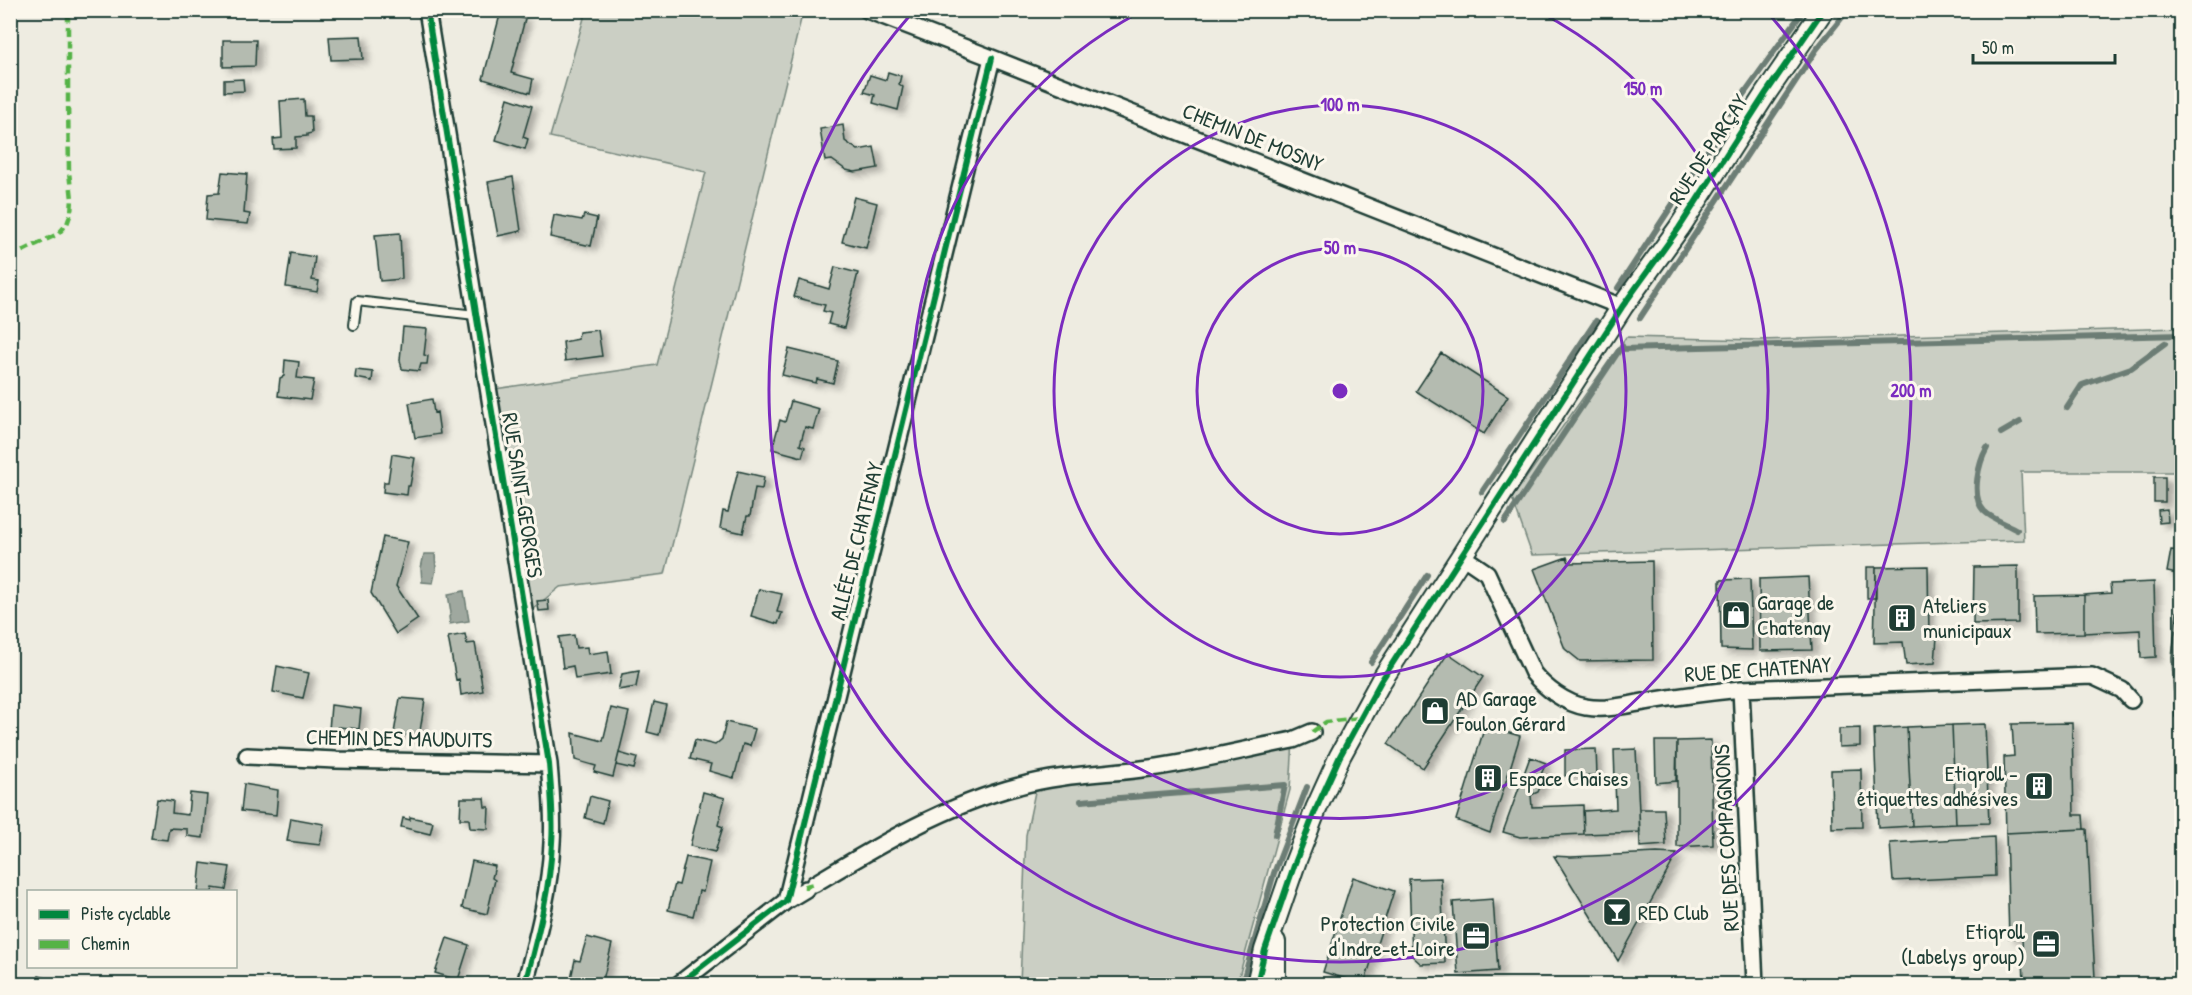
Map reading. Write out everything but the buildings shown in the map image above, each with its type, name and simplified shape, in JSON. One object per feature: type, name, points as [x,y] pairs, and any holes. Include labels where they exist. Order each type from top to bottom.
[{"type":"street","name":"RUE SAINT-GEORGES","points":[[427,10],[549,764],[553,842],[545,899],[525,984]]},
{"type":"street","name":"CHEMIN DE MOSNY","points":[[867,10],[1622,307]]},
{"type":"street","name":"RUE DE PARÇAY","points":[[1280,910],[1294,863],[1316,810],[1354,728],[1381,681],[1622,307],[1679,228],[1766,93],[1823,10]]},
{"type":"street","name":"ALLÉE DE CHATENAY","points":[[786,901],[992,58]]},
{"type":"street","name":"RUE DE CHATENAY","points":[[1462,556],[1487,573],[1533,673],[1539,681],[1568,701],[1584,707],[1596,708],[1741,689],[2092,676],[2122,690],[2131,700]]},
{"type":"street","name":"RUE DES COMPAGNONS","points":[[1741,689],[1755,984]]},
{"type":"street","points":[[680,984],[786,901],[866,852],[948,811],[1019,786],[1049,780],[1152,768],[1293,740],[1312,732]]},
{"type":"street","name":"CHEMIN DES MAUDUITS","points":[[247,756],[549,764]]},
{"type":"street","points":[[1257,984],[1265,950],[1280,910]]},
{"type":"street","points":[[1275,984],[1275,938],[1280,910]]},
{"type":"lane","points":[[354,325],[357,301],[475,315]]},
{"type":"shaded area","points":[[586,11],[803,11],[665,574],[560,587],[524,616],[488,390],[657,365],[706,172],[550,137]]},
{"type":"shaded area","points":[[2181,328],[2181,508],[2174,507],[2180,472],[2021,472],[2024,540],[1532,555],[1512,498],[1626,337],[1759,340]]},
{"type":"shaded area","points":[[424,554],[435,554],[436,569],[433,583],[422,582],[421,568]]},
{"type":"shaded area","points":[[464,591],[469,621],[450,624],[448,594]]},
{"type":"shaded area","points":[[1293,740],[1290,790],[1237,984],[1020,984],[1026,835],[1037,782]]},
{"type":"waterway","points":[[1730,113],[1804,10]]},
{"type":"waterway","points":[[1640,318],[1816,50],[1848,10]]},
{"type":"waterway","points":[[1618,288],[1714,141]]},
{"type":"waterway","points":[[1482,492],[1596,321]]},
{"type":"waterway","points":[[1621,349],[2182,335]]},
{"type":"waterway","points":[[2067,408],[2082,385],[2131,368],[2165,343]]},
{"type":"waterway","points":[[1505,522],[1622,346]]},
{"type":"waterway","points":[[2001,433],[2020,422]]},
{"type":"waterway","points":[[1987,448],[1977,479],[1977,497],[1984,511],[2017,530]]},
{"type":"waterway","points":[[1371,662],[1427,575]]},
{"type":"waterway","points":[[1081,801],[1285,785],[1275,835]]},
{"type":"waterway","points":[[1242,984],[1274,873],[1307,787]]},
{"type":"marked path","points":[[10,257],[58,234],[67,224],[71,213],[68,10]]},
{"type":"marked path","points":[[1312,732],[1326,722],[1359,718]]},
{"type":"marked path","points":[[806,889],[806,886],[814,884]]},
{"type":"cycle path","points":[[427,10],[549,764],[553,823],[551,861],[542,914],[525,984]]},
{"type":"cycle path","points":[[1257,984],[1265,950],[1316,809],[1340,756],[1381,681],[1622,307],[1679,228],[1766,93],[1823,10]]},
{"type":"cycle path","points":[[679,984],[786,901],[992,58]]},
{"type":"place","name":"Garage de Chatenay","points":[[1736,615]]},
{"type":"place","name":"Ateliers municipaux","points":[[1902,618]]},
{"type":"place","name":"AD Garage Foulon Gérard","points":[[1435,711]]},
{"type":"place","name":"Espace Chaises","points":[[1488,778]]},
{"type":"place","name":"Etiqroll - étiquettes adhésives","points":[[2039,786]]},
{"type":"place","name":"RED Club","points":[[1617,912]]},
{"type":"place","name":"Protection Civile d'Indre-et-Loire","points":[[1476,936]]},
{"type":"place","name":"Etiqroll (Labelys group)","points":[[2046,944]]}]
